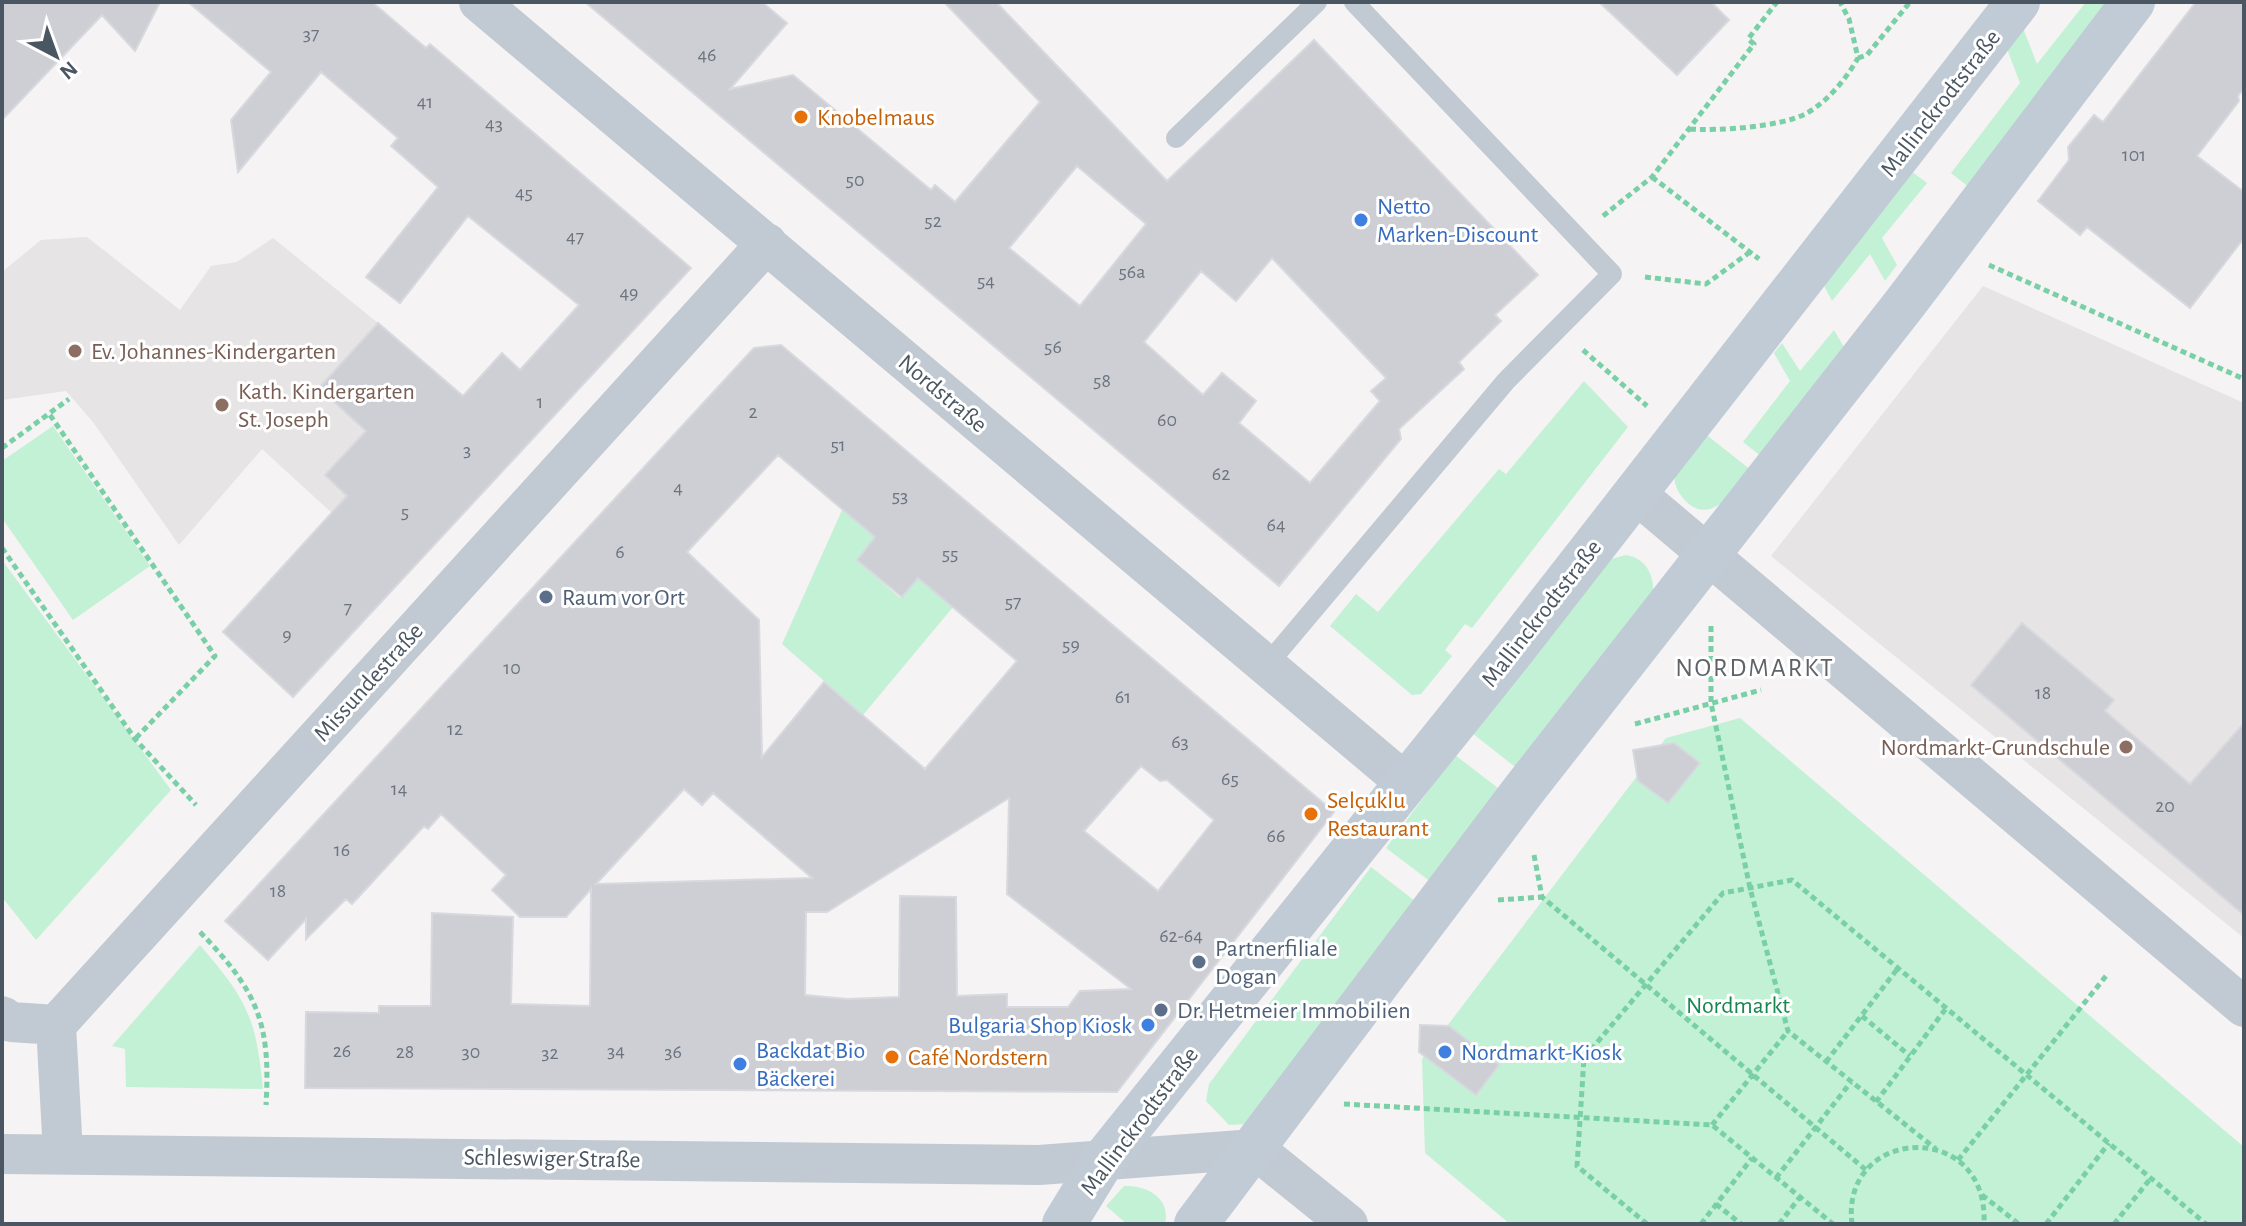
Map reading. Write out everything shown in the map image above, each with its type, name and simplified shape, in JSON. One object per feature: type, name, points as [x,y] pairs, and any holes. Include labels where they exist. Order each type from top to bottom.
[{"type":"main road","name":"Mallinckrodtstraße","points":[[1064,1224],[1102,1162],[1407,784],[1634,492],[1747,367],[2018,2]]},
{"type":"main road","points":[[1196,1224],[1523,791],[1709,552],[1876,319],[2133,2]]},
{"type":"street","name":"Nordstraße","points":[[479,2],[1407,784]]},
{"type":"street","name":"Missundestraße","points":[[56,1025],[767,243]]},
{"type":"street","points":[[1634,492],[1709,552],[2244,1007]]},
{"type":"street","points":[[2,1016],[11,1022],[56,1025],[63,1154]]},
{"type":"street","points":[[1102,1162],[1255,1149],[1348,1224]]},
{"type":"street","name":"Schleswiger Straße","points":[[2,1154],[1039,1165],[1102,1162]]},
{"type":"lane","points":[[1176,138],[1317,2]]},
{"type":"lane","points":[[1266,666],[1506,381],[1612,274],[1354,2]]},
{"type":"path","points":[[1577,237],[1652,177],[1754,44],[1748,39],[1777,2]]},
{"type":"path","points":[[1690,129],[1710,130],[1805,114],[1848,76],[1858,58],[1849,19],[1840,2]]},
{"type":"path","points":[[1858,58],[1867,55],[1910,2]]},
{"type":"path","points":[[1612,274],[1706,284],[1750,252],[1652,177]]},
{"type":"path","points":[[1975,258],[2244,379]]},
{"type":"path","points":[[1560,326],[1644,406],[1659,407]]},
{"type":"path","points":[[2,448],[69,399]]},
{"type":"path","points":[[50,415],[215,656],[135,739]]},
{"type":"path","points":[[2,548],[135,739],[197,806]]},
{"type":"path","points":[[1711,616],[1711,703],[1750,888],[1788,1031],[1936,1149],[1958,1160],[1979,1183],[1984,1224]]},
{"type":"path","points":[[1626,726],[1761,690]]},
{"type":"path","points":[[1533,850],[1542,897],[1866,1170]]},
{"type":"path","points":[[1647,1224],[1577,1166],[1584,1058],[1723,893],[1792,880],[2026,1071],[2206,1224]]},
{"type":"path","points":[[1512,899],[1542,897]]},
{"type":"path","points":[[198,929],[234,966],[254,1000],[266,1037],[266,1105]]},
{"type":"path","points":[[1826,1063],[1898,968]]},
{"type":"path","points":[[1958,1160],[2026,1071],[2106,976]]},
{"type":"path","points":[[1876,1102],[1947,1007]]},
{"type":"path","points":[[1862,1016],[1910,1056]]},
{"type":"path","points":[[1712,1125],[1788,1031]]},
{"type":"path","points":[[1776,1178],[1851,1082]]},
{"type":"path","points":[[1338,1103],[1712,1125],[1833,1224]]},
{"type":"path","points":[[2046,1224],[2109,1143]]},
{"type":"path","points":[[1852,1224],[1855,1189],[1866,1170],[1883,1155],[1903,1148],[1936,1149]]},
{"type":"path","points":[[1701,1224],[1752,1158]]},
{"type":"path","points":[[2114,1224],[2151,1178]]},
{"type":"path","points":[[1981,1194],[2019,1224]]},
{"type":"path","points":[[1779,1224],[1800,1197]]},
{"type":"path","points":[[1716,1204],[1741,1224]]},
{"type":"shaded area","name":"Kath. Kindergarten St. Joseph","points":[[87,237],[180,310],[211,266],[237,262],[273,238],[378,323],[320,388],[375,438],[403,578],[262,449],[179,545],[93,422],[66,391],[2,400],[2,272],[41,240]]},
{"type":"shaded area","name":"Nordmarkt-Grundschule","points":[[1983,286],[2244,403],[2244,938],[1771,556]]},
{"type":"green space","points":[[2086,2],[2107,2],[1970,188],[1951,173],[2020,83],[2007,49],[2023,28],[2037,64]]},
{"type":"green space","points":[[1911,171],[1927,183],[1882,238],[1897,265],[1885,281],[1870,254],[1832,301],[1822,282]]},
{"type":"green space","points":[[1834,330],[1845,349],[1762,457],[1743,442],[1790,381],[1774,353],[1782,343],[1800,371]]},
{"type":"green space","points":[[1584,381],[1628,427],[1472,628],[1465,624],[1445,650],[1452,656],[1421,694],[1412,695],[1330,626],[1356,594],[1378,612],[1499,469],[1506,474]]},
{"type":"green space","points":[[53,426],[150,566],[73,620],[2,518],[2,461]]},
{"type":"green space","points":[[1704,433],[1751,470],[1730,496],[1703,510],[1693,507],[1683,498],[1676,487],[1675,478],[1680,464]]},
{"type":"green space","points":[[847,499],[880,539],[871,542],[857,560],[900,598],[918,578],[953,607],[863,715],[782,644]]},
{"type":"green space","points":[[1626,555],[1639,560],[1648,569],[1653,595],[1519,770],[1472,733],[1607,560]]},
{"type":"green space","points":[[2,560],[171,790],[36,940],[2,897]]},
{"type":"green space","name":"Nordmarkt","points":[[1740,718],[2244,1147],[2244,1224],[1510,1224],[1425,1153],[1422,1059],[1666,738]]},
{"type":"green space","points":[[1455,755],[1502,791],[1431,882],[1386,848]]},
{"type":"green space","points":[[1371,867],[1415,901],[1247,1124],[1229,1125],[1206,1101],[1209,1084]]},
{"type":"green space","points":[[200,945],[229,981],[246,1011],[257,1044],[263,1089],[126,1087],[125,1049],[112,1046]]},
{"type":"green space","points":[[1124,1186],[1149,1191],[1161,1200],[1166,1215],[1165,1224],[1127,1224],[1106,1206]]},
{"type":"building","points":[[2,2],[160,2],[135,51],[102,15],[2,120]]},
{"type":"building","points":[[188,2],[372,2],[426,48],[430,44],[691,268],[293,697],[223,632],[347,496],[325,475],[366,431],[319,388],[378,323],[463,396],[502,353],[520,370],[579,305],[468,216],[400,303],[366,277],[438,187],[391,146],[398,138],[321,72],[238,172],[231,120],[271,72]]},
{"type":"building","points":[[585,2],[762,2],[787,23],[730,89],[793,75],[931,190],[935,185],[955,202],[1040,102],[944,2],[996,2],[1167,181],[1314,40],[1538,275],[1495,315],[1501,321],[1459,362],[1464,369],[1399,429],[1401,439],[1279,586]],"holes":[[[1077,166],[1146,224],[1080,306],[1009,248]],[[1272,258],[1386,378],[1371,391],[1380,401],[1310,483],[1239,423],[1256,401],[1222,373],[1203,395],[1144,342],[1201,271],[1236,301]]]},
{"type":"building","points":[[1599,2],[1711,2],[1729,20],[1677,75]]},
{"type":"building","points":[[2196,2],[2244,2],[2244,88],[2238,96],[2239,101],[2197,156],[2244,192],[2244,238],[2190,308],[2087,227],[2080,235],[2038,201],[2069,160],[2068,147],[2094,115],[2103,122]]},
{"type":"building","points":[[781,345],[1334,812],[1117,1092],[305,1088],[306,1012],[379,1013],[379,1006],[431,1006],[432,913],[513,917],[511,1004],[590,1006],[591,889],[566,917],[520,917],[492,890],[506,875],[441,814],[428,829],[424,826],[352,904],[346,899],[306,939],[306,919],[268,960],[225,921],[754,348]],"holes":[[[778,455],[875,537],[857,560],[902,597],[918,578],[1017,661],[925,769],[824,682],[762,757],[759,620],[687,552]],[[1141,766],[1160,781],[1167,780],[1214,820],[1158,891],[1084,831]],[[684,789],[702,805],[713,793],[812,878],[596,884]],[[1009,798],[1007,894],[1131,989],[1080,991],[1068,1007],[1007,1007],[1007,994],[957,996],[956,897],[900,896],[899,997],[847,999],[805,995],[806,912],[827,912]]]},
{"type":"building","points":[[2022,623],[2114,700],[2105,711],[2190,784],[2244,723],[2244,915],[1971,685]]},
{"type":"building","points":[[1674,743],[1700,763],[1668,803],[1638,781],[1633,750]]},
{"type":"building","points":[[1420,1025],[1449,1026],[1499,1065],[1476,1095],[1419,1052]]},
{"type":"place","name":"Knobelmaus","points":[[801,117]]},
{"type":"place","name":"Netto Marken-Discount","points":[[1361,220]]},
{"type":"place","name":"Ev. Johannes-Kindergarten","points":[[75,351]]},
{"type":"place","name":"Kath. Kindergarten St. Joseph","points":[[222,405]]},
{"type":"place","name":"Raum vor Ort","points":[[546,597]]},
{"type":"place","name":"Nordmarkt-Grundschule","points":[[2126,747]]},
{"type":"place","name":"Selçuklu Restaurant","points":[[1311,814]]},
{"type":"place","name":"Partnerfiliale Dogan","points":[[1199,962]]},
{"type":"place","name":"Dr. Hetmeier Immobilien","points":[[1161,1010]]},
{"type":"place","name":"Bulgaria Shop Kiosk","points":[[1148,1025]]},
{"type":"place","name":"Nordmarkt-Kiosk","points":[[1445,1052]]},
{"type":"place","name":"Café Nordstern","points":[[892,1057]]},
{"type":"place","name":"Backdat Bio Bäckerei","points":[[740,1064]]},
{"type":"district","name":"NORDMARKT","points":[[1755,667]]}]
